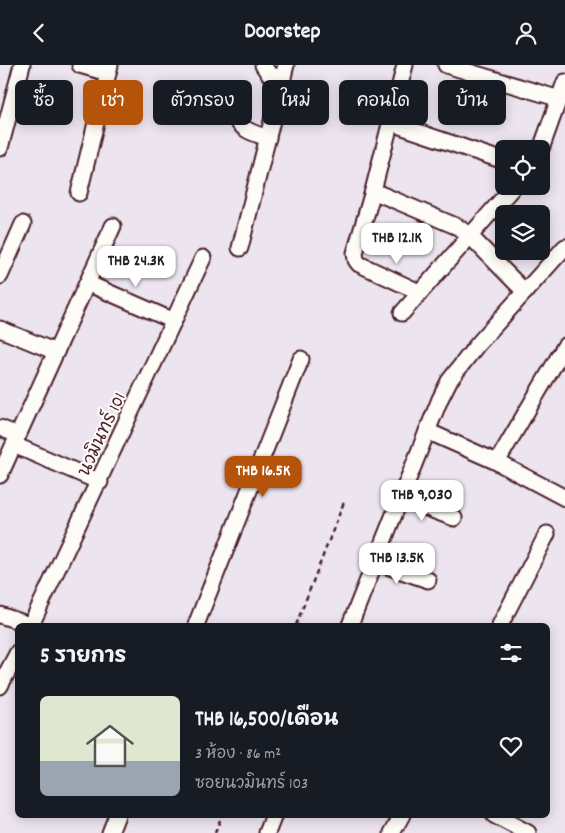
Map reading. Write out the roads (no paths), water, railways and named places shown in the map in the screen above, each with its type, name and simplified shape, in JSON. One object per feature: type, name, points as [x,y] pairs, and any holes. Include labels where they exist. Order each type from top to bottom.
[{"type":"street","points":[[0,148],[22,65]]},
{"type":"street","points":[[78,193],[109,69],[80,65]]},
{"type":"street","points":[[240,248],[284,72],[269,74],[264,65]]},
{"type":"street","points":[[401,80],[405,65]]},
{"type":"street","points":[[446,65],[560,99]]},
{"type":"street","points":[[544,140],[565,82]]},
{"type":"street","points":[[239,125],[249,132],[268,138]]},
{"type":"street","points":[[390,125],[374,191],[355,253],[356,260],[365,267],[419,292]]},
{"type":"street","points":[[397,125],[495,158]]},
{"type":"street","points":[[374,191],[446,221],[469,235],[525,292]]},
{"type":"street","points":[[402,313],[506,195]]},
{"type":"street","points":[[0,276],[23,224]]},
{"type":"street","points":[[0,475],[113,226]]},
{"type":"street","points":[[352,623],[400,498],[449,381],[477,345],[565,247]]},
{"type":"street","name":"นวมินทร์ 101","points":[[32,623],[100,482],[203,258]]},
{"type":"street","points":[[87,283],[174,321]]},
{"type":"street","points":[[0,329],[56,352]]},
{"type":"street","points":[[497,462],[565,346]]},
{"type":"street","points":[[197,623],[301,359]]},
{"type":"street","points":[[0,428],[16,440],[100,482]]},
{"type":"street","points":[[427,431],[497,462],[565,499]]},
{"type":"street","points":[[400,498],[454,518]]},
{"type":"street","points":[[501,623],[547,534]]},
{"type":"street","points":[[375,562],[428,580]]},
{"type":"street","points":[[0,615],[25,623]]},
{"type":"street","points":[[0,686],[15,658]]},
{"type":"street","points":[[110,833],[116,818]]},
{"type":"street","points":[[267,833],[273,818]]},
{"type":"street","points":[[392,833],[400,818]]},
{"type":"street","points":[[500,818],[528,833]]}]
